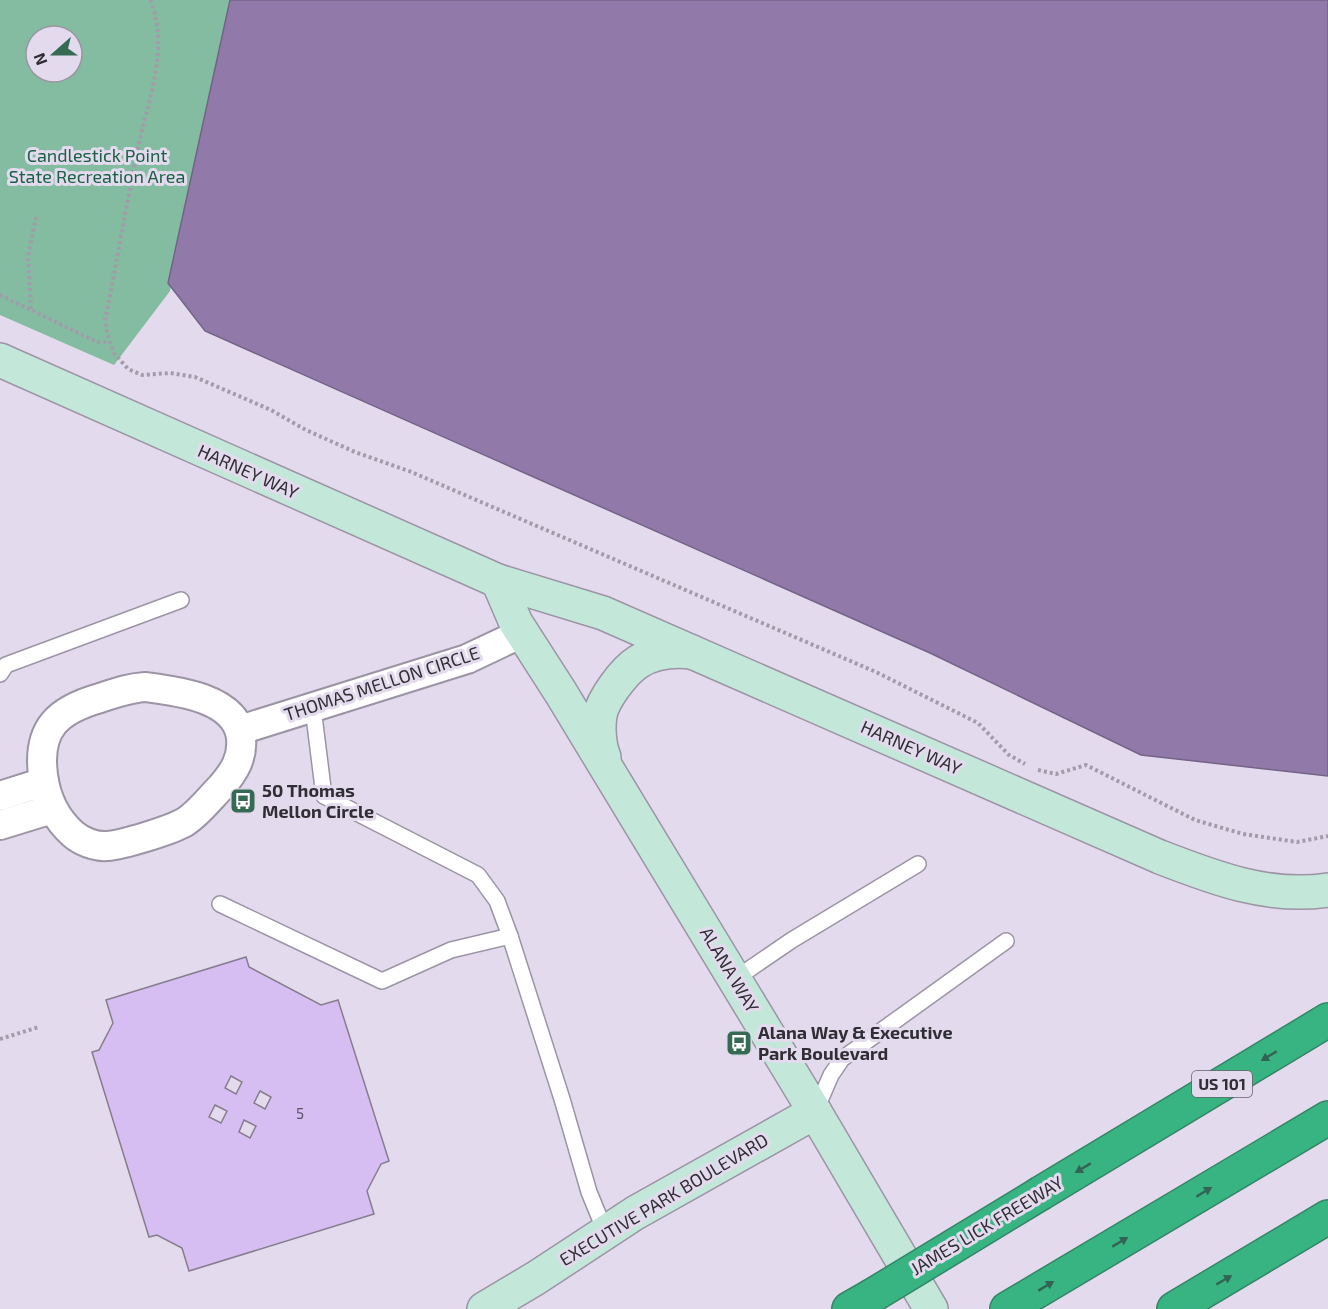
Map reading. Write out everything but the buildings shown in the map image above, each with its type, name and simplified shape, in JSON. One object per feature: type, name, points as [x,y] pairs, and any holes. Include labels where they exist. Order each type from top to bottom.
[{"type":"highway","name":"JAMES LICK FREEWAY","points":[[860,1303],[1328,1020]]},
{"type":"highway","points":[[1007,1309],[1328,1118]]},
{"type":"highway","points":[[1174,1309],[1328,1217]]},
{"type":"street","name":"HARNEY WAY","points":[[0,360],[498,581],[603,613],[1160,857],[1208,876],[1244,886],[1282,892],[1328,890]]},
{"type":"street","points":[[498,581],[522,633],[551,618],[568,614],[603,613]]},
{"type":"street","name":"THOMAS MELLON CIRCLE","points":[[240,730],[467,660],[522,633]]},
{"type":"street","name":"ALANA WAY","points":[[522,633],[815,1112],[931,1309]]},
{"type":"street","points":[[610,775],[602,751],[599,728],[600,713],[614,687],[637,662],[660,652],[696,652]]},
{"type":"street","points":[[132,688],[158,688],[208,700],[222,706],[233,717],[240,730],[242,746],[238,764],[230,777],[194,816],[183,823],[105,846],[89,843],[75,836],[52,809],[40,758],[43,741],[49,727],[62,714],[78,704],[132,688]]},
{"type":"street","points":[[0,796],[44,782]]},
{"type":"street","points":[[0,825],[52,809]]},
{"type":"street","name":"EXECUTIVE PARK BOULEVARD","points":[[484,1309],[536,1278],[605,1231],[815,1112]]},
{"type":"lane","points":[[0,674],[6,665],[181,600]]},
{"type":"lane","points":[[313,708],[324,796],[478,875],[497,901],[562,1099],[589,1192],[605,1231]]},
{"type":"lane","points":[[735,980],[792,940],[918,864]]},
{"type":"lane","points":[[220,904],[382,981],[451,950],[510,936]]},
{"type":"lane","points":[[815,1112],[831,1075],[842,1059],[1006,940]]},
{"type":"path","points":[[150,0],[158,39],[155,74],[105,321],[114,354],[128,369],[142,375],[170,373],[195,377],[271,410],[306,430],[345,448],[409,471],[876,672],[978,723],[1010,755],[1034,769],[1056,774],[1086,765],[1195,820],[1242,834],[1297,842],[1328,836]]},
{"type":"path","points":[[31,310],[28,256],[36,217]]},
{"type":"path","points":[[0,295],[97,342],[110,342]]},
{"type":"path","points":[[0,1039],[39,1027]]},
{"type":"green space","name":"Candlestick Point State Recreation Area","points":[[0,0],[231,0],[170,291],[114,365],[0,315]]},
{"type":"shaded area","points":[[230,0],[1328,0],[1328,776],[1141,755],[930,653],[205,331],[168,283]]},
{"type":"place","name":"50 Thomas Mellon Circle","points":[[243,801]]},
{"type":"place","name":"Alana Way & Executive Park Boulevard","points":[[739,1043]]}]
